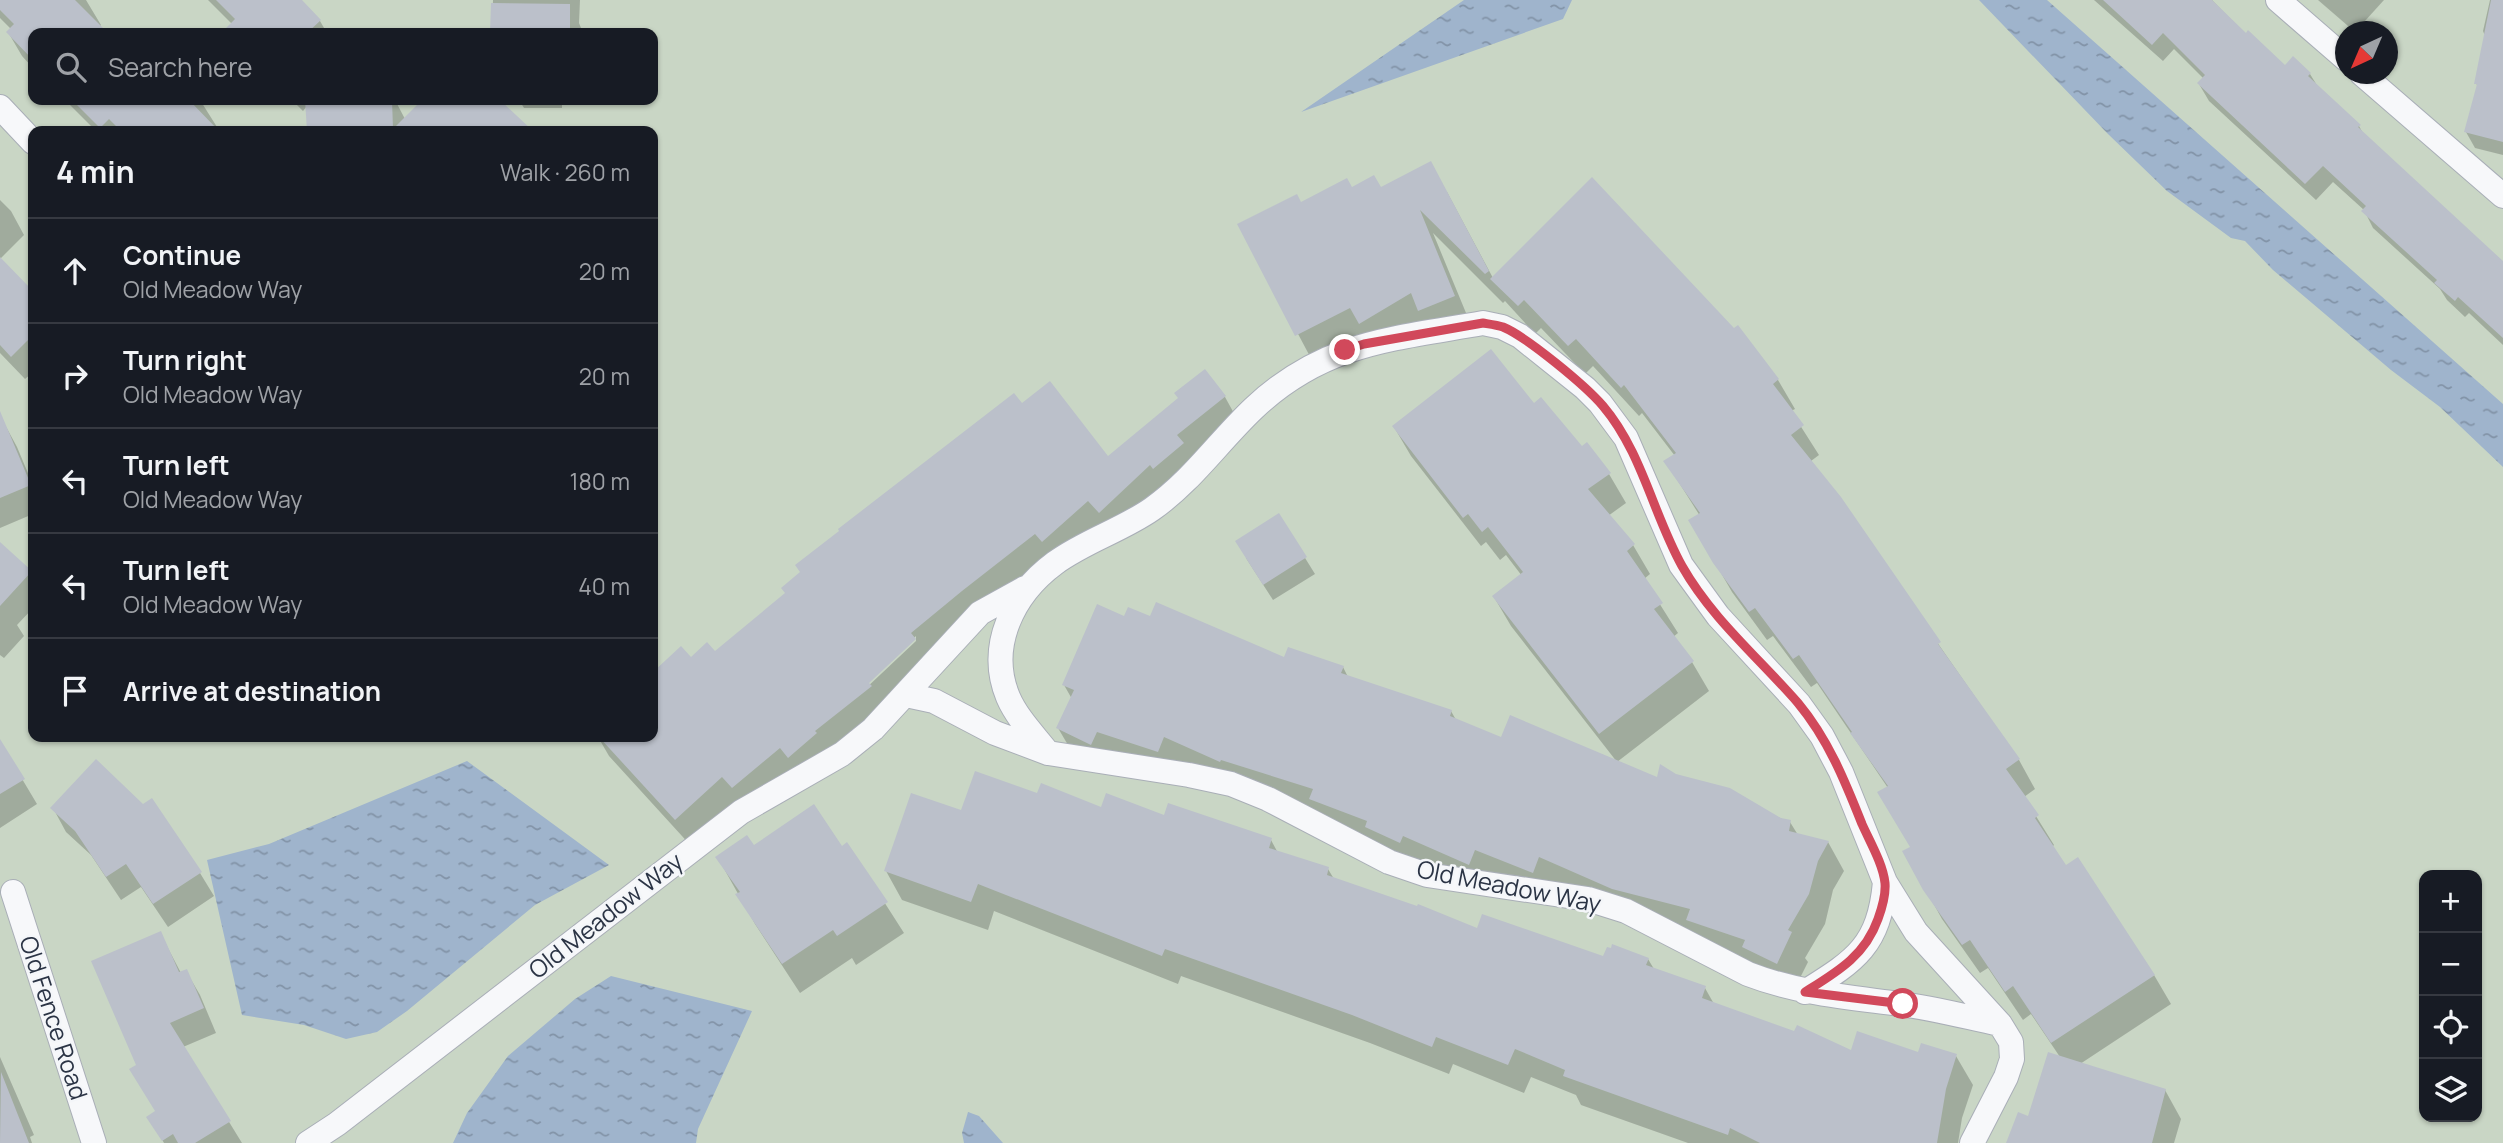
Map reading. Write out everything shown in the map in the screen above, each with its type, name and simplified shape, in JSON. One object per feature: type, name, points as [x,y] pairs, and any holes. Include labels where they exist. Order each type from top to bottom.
[{"type":"street","points":[[2278,0],[2335,49]]},
{"type":"street","points":[[2374,84],[2503,196]]},
{"type":"street","points":[[0,107],[28,137]]},
{"type":"street","name":"Old Meadow Way","points":[[308,1143],[348,1115],[741,811],[842,754],[873,729],[980,613],[1031,584],[1056,562],[1152,509],[1183,484],[1253,409],[1283,383],[1318,362],[1364,344],[1483,323],[1502,327],[1520,336],[1585,388],[1614,420],[1626,438],[1681,565],[1703,598],[1799,704],[1822,736],[1841,772],[1885,882],[1916,932],[2000,1024],[2011,1042],[2012,1059],[2006,1077],[1972,1143]]},
{"type":"street","name":"Old Meadow Way","points":[[1031,584],[1012,612],[1001,639],[1000,659],[1008,697],[1017,714],[1048,753]]},
{"type":"street","name":"Old Meadow Way","points":[[906,695],[934,701],[995,733],[1048,753],[1231,784],[1268,799],[1389,862],[1427,875],[1588,899],[1626,911],[1748,974],[1805,992],[1903,1004],[2000,1024]]},
{"type":"street","points":[[1805,992],[1848,965],[1863,950],[1874,932],[1883,907],[1885,882]]},
{"type":"street","name":"Old Fence Road","points":[[13,892],[94,1143]]},
{"type":"green space","points":[[0,0],[2503,0],[2503,1143],[0,1143]]},
{"type":"water","points":[[1464,0],[1572,0],[1563,19],[1301,112]]},
{"type":"water","points":[[1979,0],[2047,0],[2503,404],[2503,467],[2440,407],[2391,370],[2273,270],[2245,241],[2231,238],[2167,191]]},
{"type":"water","points":[[467,761],[609,865],[535,905],[407,1011],[377,1032],[346,1039],[304,1025],[242,1015],[207,860],[269,844]]},
{"type":"water","points":[[611,976],[752,1011],[698,1129],[696,1143],[453,1143],[467,1113],[508,1056],[575,999]]},
{"type":"water","points":[[968,1112],[979,1116],[1003,1143],[964,1143],[962,1133]]},
{"type":"building","points":[[0,0],[75,0],[103,28],[28,28],[28,55],[6,32],[14,24],[0,10]]},
{"type":"building","points":[[216,0],[302,0],[321,20],[312,28],[226,28],[235,19]]},
{"type":"building","points":[[2103,0],[2212,0],[2285,65],[2293,56],[2311,73],[2308,76],[2361,125],[2358,127],[2503,261],[2503,338],[2458,297],[2455,301],[2434,283],[2437,280],[2361,211],[2366,206],[2323,166],[2305,184],[2197,83],[2205,75],[2163,33],[2152,45]]},
{"type":"building","points":[[2491,0],[2503,0],[2503,142],[2464,132],[2477,84],[2474,84]]},
{"type":"building","points":[[491,3],[570,4],[570,28],[490,28]]},
{"type":"building","points":[[77,105],[194,105],[214,126],[116,126],[109,119],[102,126],[98,126]]},
{"type":"building","points":[[305,105],[392,105],[393,126],[307,126]]},
{"type":"building","points":[[417,105],[505,105],[528,126],[396,126]]},
{"type":"building","points":[[1431,161],[1489,271],[1485,274],[1420,210],[1455,296],[1418,311],[1411,293],[1359,324],[1350,308],[1295,336],[1237,224],[1297,194],[1301,202],[1347,178],[1352,187],[1374,175],[1381,187]]},
{"type":"building","points":[[1592,177],[1734,328],[1738,325],[1779,379],[1773,384],[1804,425],[1791,435],[1841,497],[1941,642],[1938,644],[2020,759],[2006,769],[2039,815],[2035,818],[2066,865],[2078,857],[2155,975],[2051,1043],[2013,986],[2005,992],[1970,940],[1962,945],[1923,890],[1902,851],[1910,847],[1877,792],[1888,786],[1799,655],[1793,659],[1755,608],[1749,612],[1713,563],[1688,520],[1700,513],[1663,461],[1676,453],[1624,385],[1621,388],[1576,339],[1568,346],[1524,300],[1518,306],[1490,279]]},
{"type":"building","points":[[0,257],[28,286],[28,340],[11,357],[0,345]]},
{"type":"building","points":[[1491,349],[1534,403],[1541,397],[1582,446],[1587,442],[1611,473],[1588,489],[1635,544],[1627,551],[1663,603],[1654,609],[1694,661],[1599,734],[1492,596],[1523,572],[1488,527],[1482,532],[1468,514],[1463,518],[1392,426]]},
{"type":"building","points":[[1205,369],[1226,396],[1177,435],[1184,443],[1153,469],[1150,465],[1099,513],[1088,501],[1042,542],[1035,534],[911,633],[916,639],[869,683],[872,686],[815,731],[817,733],[788,758],[780,748],[732,788],[722,777],[675,820],[604,742],[658,742],[658,667],[681,646],[691,657],[707,642],[715,651],[785,593],[781,588],[800,572],[795,565],[1014,393],[1022,403],[1050,381],[1108,456],[1178,398],[1174,393]]},
{"type":"building","points":[[0,411],[28,478],[28,486],[0,498]]},
{"type":"building","points":[[1279,513],[1307,557],[1263,585],[1235,541]]},
{"type":"building","points":[[0,542],[28,567],[28,575],[0,606]]},
{"type":"building","points":[[1156,602],[1284,657],[1288,647],[1344,666],[1341,673],[1452,710],[1450,716],[1501,737],[1510,715],[1657,777],[1660,764],[1676,774],[1730,788],[1781,818],[1791,820],[1789,831],[1829,841],[1818,861],[1809,894],[1788,930],[1792,932],[1777,964],[1742,947],[1745,940],[1686,920],[1690,909],[1612,889],[1539,857],[1533,873],[1475,850],[1469,865],[1403,836],[1400,843],[1365,827],[1367,821],[1309,799],[1313,789],[1221,760],[1220,762],[1164,737],[1158,752],[1097,732],[1091,745],[1056,728],[1074,690],[1062,685],[1097,604],[1124,616],[1128,607],[1150,616]]},
{"type":"building","points":[[0,739],[25,779],[0,794]]},
{"type":"building","points":[[96,759],[143,804],[152,798],[202,872],[153,904],[126,864],[106,877],[75,831],[50,808]]},
{"type":"building","points":[[975,771],[1037,793],[1041,783],[1101,807],[1106,793],[1164,815],[1168,803],[1272,838],[1269,848],[1329,867],[1327,875],[1417,906],[1418,904],[1477,928],[1482,914],[1603,956],[1607,947],[1611,948],[1612,944],[1649,958],[1646,965],[1706,986],[1702,998],[1794,1031],[1797,1025],[1851,1050],[1857,1031],[1918,1052],[1921,1043],[1957,1054],[1946,1089],[1937,1143],[1760,1143],[1730,1128],[1728,1135],[1563,1076],[1565,1070],[1515,1049],[1508,1065],[1436,1037],[1432,1047],[1352,1015],[1165,949],[1162,956],[978,884],[971,902],[884,871],[911,793],[961,810]]},
{"type":"building","points":[[814,804],[842,846],[847,842],[888,902],[837,936],[833,930],[782,964],[735,894],[740,892],[715,857],[747,835],[754,845]]},
{"type":"building","points":[[161,931],[179,972],[187,969],[204,1008],[170,1023],[231,1121],[195,1143],[178,1143],[173,1134],[162,1141],[146,1117],[155,1111],[129,1069],[136,1065],[91,961]]},
{"type":"building","points":[[2048,1052],[2166,1089],[2152,1143],[2006,1143],[2018,1112],[2028,1116]]},
{"type":"building","points":[[1,1072],[29,1143],[0,1143]]},
{"type":"route","points":[[1345,350],[1364,344],[1483,323],[1502,327],[1520,336],[1600,403],[1626,438],[1681,565],[1703,598],[1799,704],[1822,736],[1841,772],[1877,859],[1885,882],[1883,907],[1874,932],[1863,950],[1848,965],[1805,992],[1903,1004]]}]
